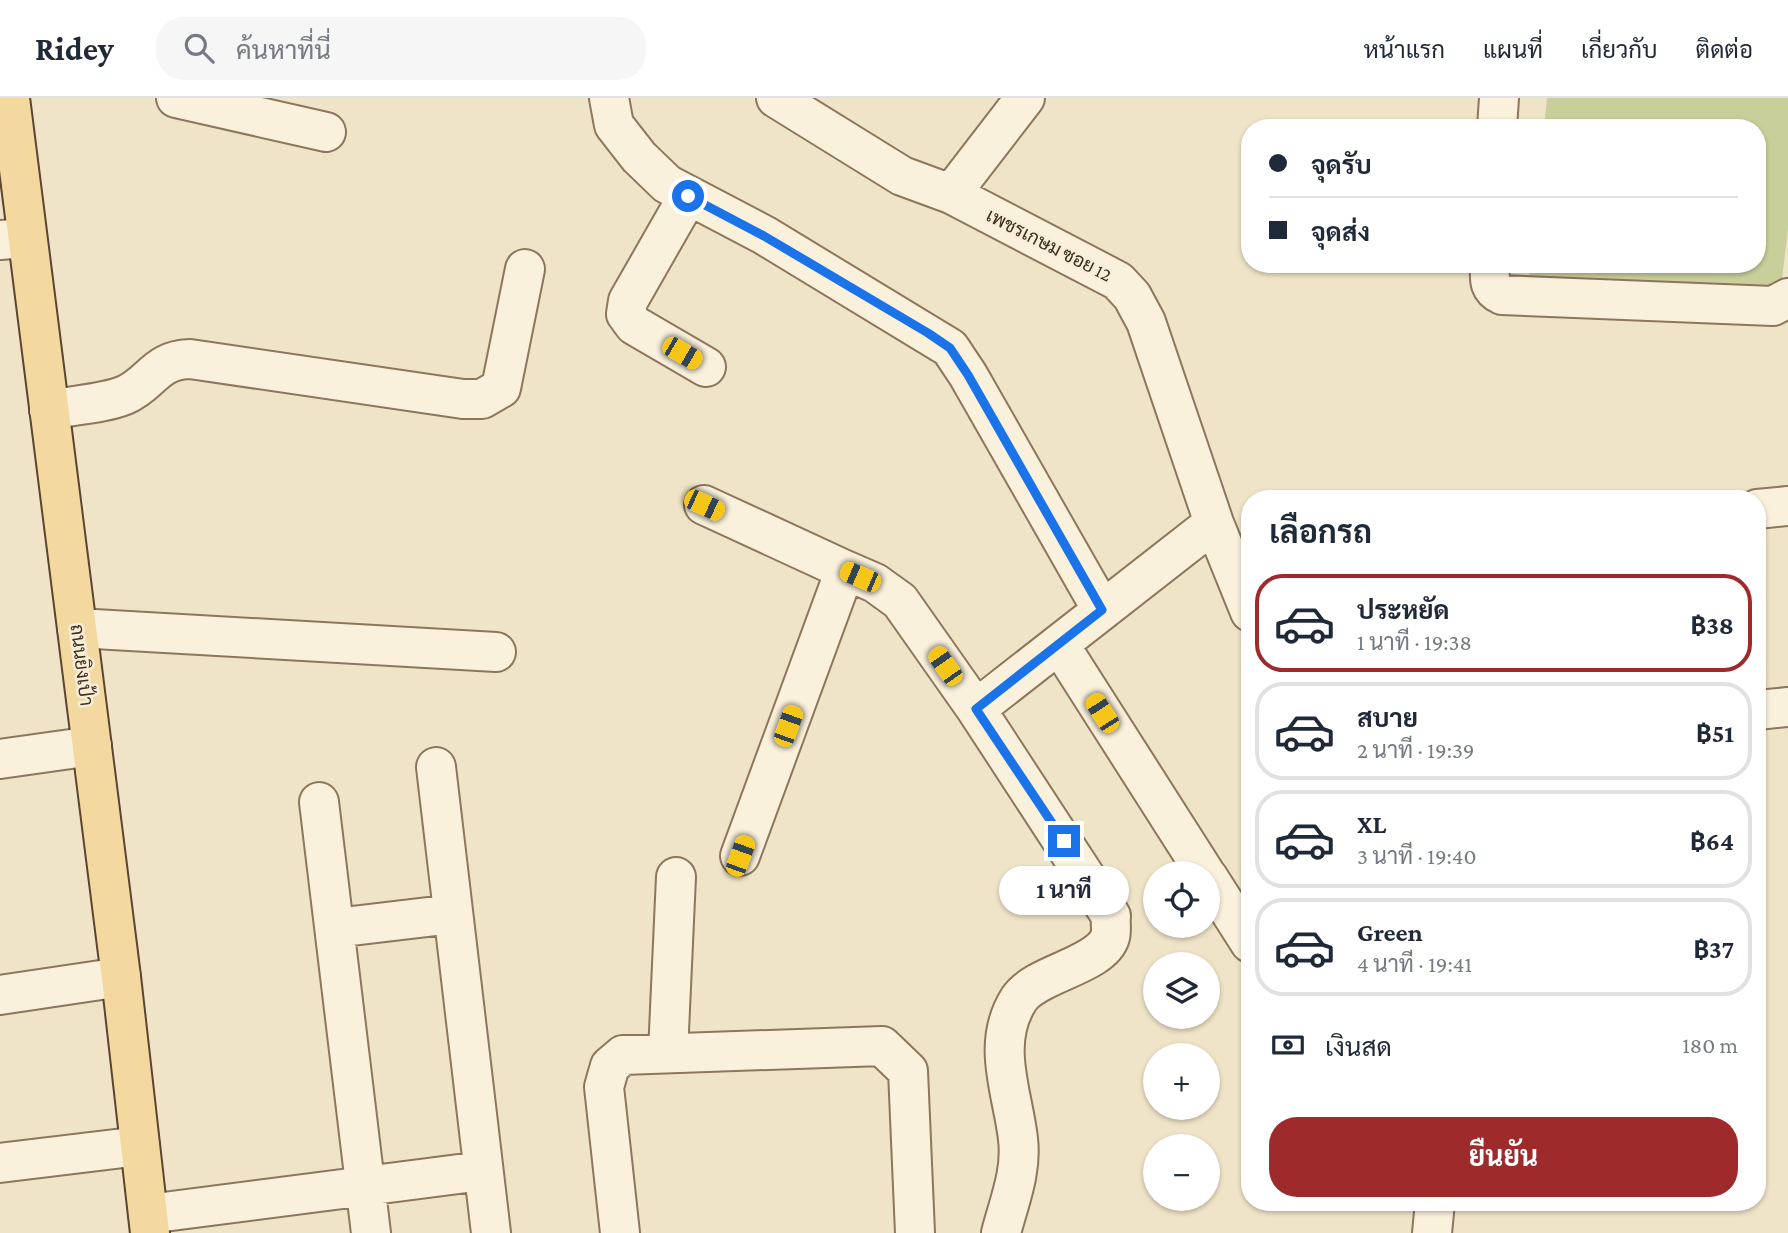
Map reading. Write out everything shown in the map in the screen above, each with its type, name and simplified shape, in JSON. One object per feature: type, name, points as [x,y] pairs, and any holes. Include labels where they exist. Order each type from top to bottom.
[{"type":"main road","name":"ถนนยิงเป้า","points":[[10,98],[13,239],[49,410],[121,977],[149,1223]]},
{"type":"street","points":[[176,98],[326,132]]},
{"type":"street","points":[[609,98],[614,125],[639,157],[667,184],[775,242],[950,348],[1102,610]]},
{"type":"street","name":"เพชรเกษม ซอย 12","points":[[776,98],[902,176],[951,194],[1118,281],[1132,296],[1146,322],[1214,523],[1241,590]]},
{"type":"street","points":[[951,194],[1025,98]]},
{"type":"street","points":[[1498,119],[1499,98]]},
{"type":"street","points":[[688,196],[628,301],[626,314],[634,325],[706,367]]},
{"type":"street","points":[[49,410],[122,396],[136,389],[164,364],[174,359],[190,359],[463,399],[482,399],[501,388],[525,269]]},
{"type":"street","points":[[1490,273],[1489,284],[1492,290],[1502,295],[1773,306],[1788,298]]},
{"type":"street","points":[[704,505],[875,583],[900,601],[976,709],[1111,916],[1110,937],[1100,951],[1020,996],[1012,1013],[1004,1060],[1008,1096],[1018,1140],[1018,1175],[1001,1233]]},
{"type":"street","points":[[1766,508],[1788,506]]},
{"type":"street","points":[[976,709],[1214,523]]},
{"type":"street","points":[[740,856],[845,570]]},
{"type":"street","points":[[77,628],[496,652]]},
{"type":"street","points":[[1059,644],[1197,861]]},
{"type":"street","points":[[1766,709],[1788,707]]},
{"type":"street","points":[[0,759],[92,746]]},
{"type":"street","points":[[436,766],[491,1233]]},
{"type":"street","points":[[319,802],[371,1233]]},
{"type":"street","points":[[668,1054],[676,877]]},
{"type":"street","points":[[1220,897],[1241,929]]},
{"type":"street","points":[[335,928],[453,914]]},
{"type":"street","points":[[0,995],[121,977]]},
{"type":"street","points":[[620,1233],[604,1087],[610,1066],[623,1055],[883,1046],[908,1071],[915,1233]]},
{"type":"street","points":[[0,1163],[140,1146]]},
{"type":"street","points":[[149,1223],[482,1171]]},
{"type":"street","points":[[1432,1233],[1434,1211]]},
{"type":"green space","points":[[1547,98],[1788,98],[1788,229],[1780,296],[1529,276],[1529,273],[1766,273],[1766,119],[1545,119]]},
{"type":"route","points":[[688,196],[764,236],[928,333],[950,348],[968,375],[1102,610],[976,709],[1064,841]]}]
